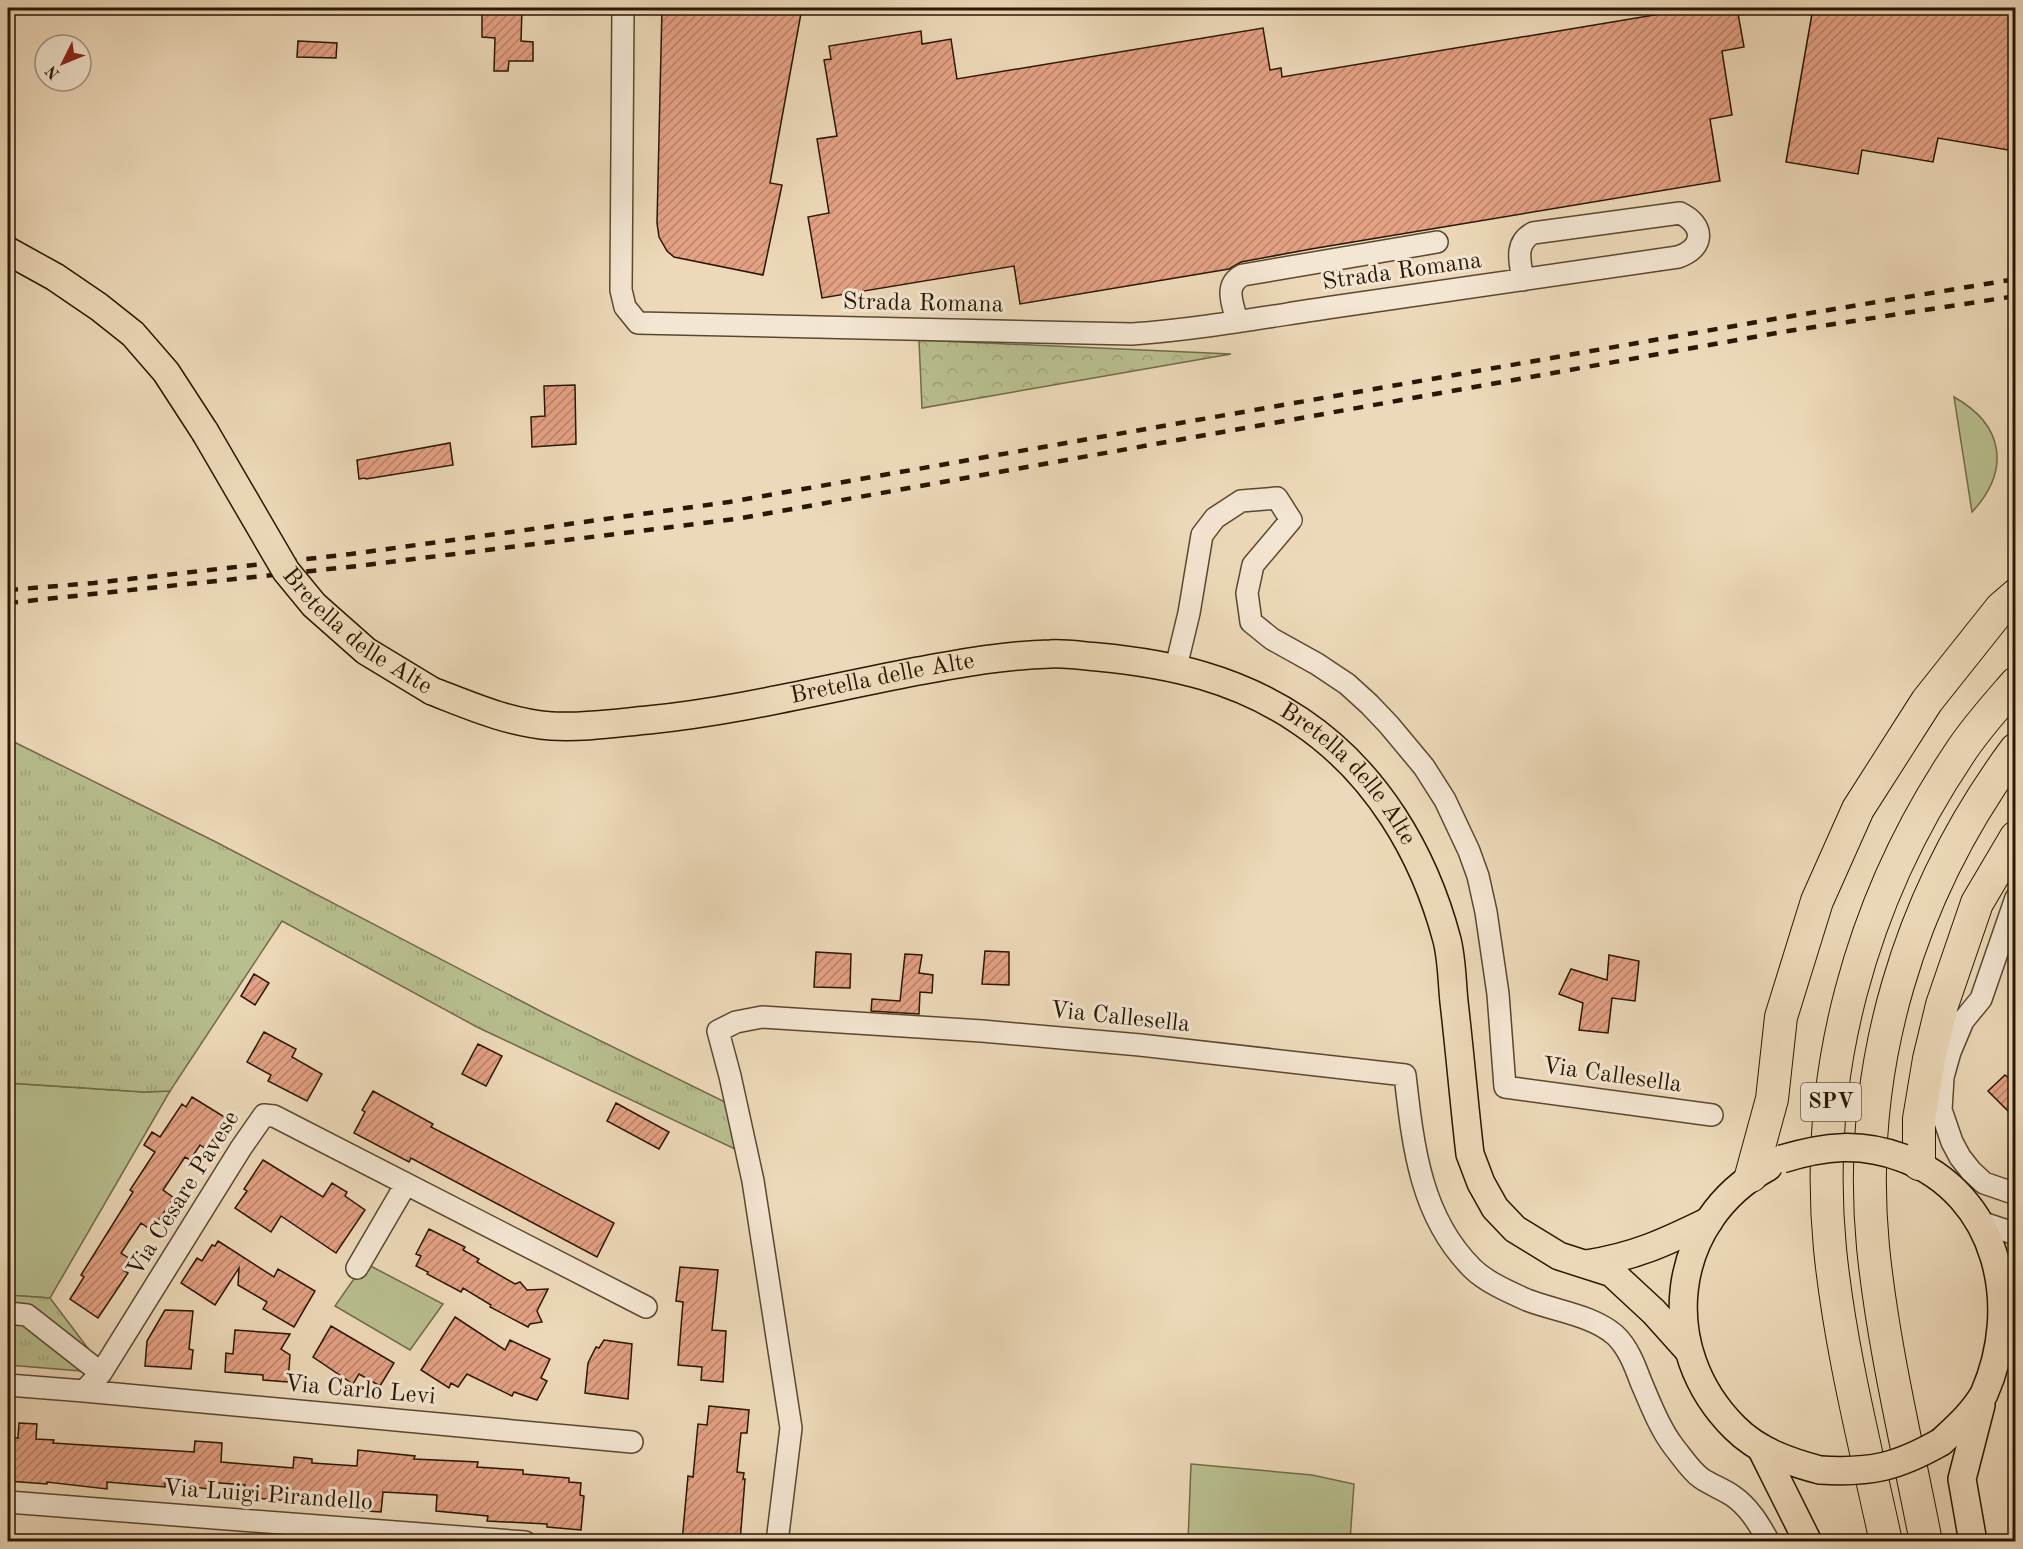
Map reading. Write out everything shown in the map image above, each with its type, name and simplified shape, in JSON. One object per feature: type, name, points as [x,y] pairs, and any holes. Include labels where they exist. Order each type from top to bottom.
[{"type":"highway","points":[[1751,1176],[1772,1099],[1781,1017],[1817,901],[1858,809],[1927,701],[2001,608],[2016,596]]},
{"type":"highway","name":"SPV","points":[[1886,1542],[1850,1369],[1830,1250],[1827,1141],[1837,1054],[1859,961],[1884,891],[1905,845],[1960,752],[2016,683]]},
{"type":"highway","name":"SPV","points":[[1926,1542],[1895,1388],[1877,1279],[1870,1194],[1872,1107],[1882,1047],[1898,978],[1921,916],[1948,856],[1972,812],[2016,749]]},
{"type":"highway","points":[[1911,1161],[1929,1059],[1942,1005],[1977,903],[2016,837]]},
{"type":"main road","name":"Bretella delle Alte","points":[[8,251],[55,277],[99,307],[133,334],[166,372],[205,432],[286,571],[315,605],[366,651],[432,691],[477,709],[521,723],[593,726],[678,717],[773,702],[978,660],[1053,653],[1176,667],[1240,688],[1283,709],[1316,731],[1353,765],[1392,814],[1422,867],[1448,944],[1470,1154],[1481,1183],[1495,1208],[1515,1229],[1559,1256],[1612,1273],[1654,1312],[1688,1350]]},
{"type":"main road","points":[[1973,1542],[1962,1479],[1984,1395],[2000,1360],[2012,1294],[1998,1254],[1983,1223],[1965,1200],[1944,1180],[1911,1161],[1886,1152],[1851,1147],[1816,1149],[1782,1159],[1751,1176],[1728,1196],[1708,1221],[1696,1244],[1687,1270],[1684,1288],[1683,1324],[1688,1350],[1699,1379],[1715,1406],[1736,1429],[1761,1448],[1789,1462],[1820,1470],[1852,1472],[1883,1468],[1913,1457],[1941,1442],[1965,1421],[1984,1395]]},
{"type":"main road","name":"Bretella delle Alte","points":[[1586,1264],[1617,1259],[1667,1242],[1708,1221]]},
{"type":"main road","points":[[1761,1448],[1808,1542]]},
{"type":"street","name":"Strada Romana","points":[[623,8],[621,290],[625,307],[638,323],[1132,334],[1164,332],[1523,280],[1678,257],[1688,254],[1695,247],[1699,236],[1697,226],[1691,218],[1680,213],[1533,233],[1526,237],[1521,246],[1519,257],[1523,280]]},
{"type":"street","points":[[1238,321],[1230,290],[1232,283],[1243,275],[1437,242]]},
{"type":"street","name":"Via Callesella","points":[[1176,667],[1189,614],[1202,536],[1215,518],[1241,501],[1277,498],[1291,520],[1253,565],[1247,593],[1251,622],[1272,639],[1347,684],[1369,704],[1424,767],[1444,801],[1472,859],[1486,912],[1498,994],[1504,1087],[1712,1115]]},
{"type":"street","points":[[2016,898],[1981,999],[1963,1021],[1950,1052],[1943,1077],[1941,1110],[1952,1142],[1971,1171],[1984,1183],[2016,1194]]},
{"type":"street","name":"Via Callesella","points":[[777,1542],[790,1428],[753,1181],[718,1031],[736,1023],[762,1017],[982,1031],[1118,1043],[1405,1075],[1415,1149],[1424,1191],[1442,1230],[1466,1261],[1491,1282],[1563,1313],[1592,1320],[1615,1336],[1635,1364],[1642,1384],[1673,1446],[1700,1477],[1734,1496],[1757,1519],[1769,1542]]},
{"type":"street","name":"Via Cesare Pavese","points":[[101,1373],[241,1148],[264,1115],[274,1116],[646,1307]]},
{"type":"street","points":[[357,1268],[406,1184]]},
{"type":"street","points":[[1983,1223],[2016,1234]]},
{"type":"street","points":[[8,1313],[27,1315],[101,1373],[84,1391]]},
{"type":"street","name":"Via Carlo Levi","points":[[8,1385],[632,1442]]},
{"type":"street","name":"Via Luigi Pirandello","points":[[8,1502],[525,1542]]},
{"type":"green space","points":[[919,340],[1231,354],[922,408]]},
{"type":"green space","points":[[1954,397],[1971,408],[1983,421],[1992,435],[1996,449],[1997,465],[1993,480],[1972,512]]},
{"type":"green space","points":[[8,739],[214,841],[546,1014],[729,1104],[739,1151],[477,1027],[282,921],[170,1091],[144,1092],[8,1083]]},
{"type":"green space","points":[[8,1083],[144,1092],[170,1091],[50,1298],[8,1295]]},
{"type":"green space","points":[[365,1263],[443,1304],[410,1350],[335,1306]]},
{"type":"green space","points":[[8,1295],[50,1298],[93,1355],[81,1371],[8,1365]]},
{"type":"green space","points":[[1191,1464],[1312,1475],[1354,1484],[1350,1541],[1188,1541]]},
{"type":"building","points":[[482,8],[522,8],[521,41],[533,42],[533,61],[509,61],[508,71],[494,71],[495,38],[482,37]]},
{"type":"building","points":[[662,8],[802,8],[770,183],[782,185],[763,275],[674,257],[667,251],[659,237],[657,223]]},
{"type":"building","points":[[1696,8],[1737,8],[1744,47],[1722,51],[1732,115],[1710,119],[1720,181],[1311,249],[1241,262],[1229,269],[1020,304],[1014,266],[822,298],[808,217],[829,213],[817,139],[837,136],[824,60],[831,59],[829,46],[921,31],[922,44],[951,39],[957,79],[1263,28],[1270,70],[1281,68],[1282,77]]},
{"type":"building","points":[[1813,8],[2016,8],[2016,126],[2011,125],[2008,150],[1938,138],[1933,162],[1862,150],[1858,174],[1786,162]]},
{"type":"building","points":[[298,41],[337,43],[336,58],[297,57]]},
{"type":"building","points":[[575,385],[576,444],[532,447],[531,417],[545,416],[544,386]]},
{"type":"building","points":[[450,443],[453,465],[359,479],[357,460]]},
{"type":"building","points":[[985,951],[1009,952],[1009,985],[982,984]]},
{"type":"building","points":[[816,952],[851,954],[850,988],[814,987]]},
{"type":"building","points":[[905,954],[922,955],[919,973],[933,975],[932,993],[920,992],[919,1014],[871,1011],[872,999],[900,1001]]},
{"type":"building","points":[[1609,955],[1639,961],[1635,1001],[1612,998],[1608,1033],[1579,1030],[1583,1003],[1559,994],[1571,969],[1607,980]]},
{"type":"building","points":[[254,974],[269,983],[255,1005],[241,996]]},
{"type":"building","points":[[264,1032],[296,1049],[292,1057],[322,1074],[307,1101],[268,1081],[271,1075],[247,1062]]},
{"type":"building","points":[[478,1044],[502,1056],[486,1086],[462,1074]]},
{"type":"building","points":[[2005,1075],[2016,1084],[2016,1119],[1988,1091]]},
{"type":"building","points":[[373,1091],[433,1124],[431,1127],[614,1223],[597,1257],[411,1158],[409,1162],[354,1133],[365,1112],[362,1110]]},
{"type":"building","points":[[192,1097],[226,1118],[206,1149],[200,1145],[190,1160],[185,1157],[163,1190],[174,1198],[151,1230],[141,1223],[121,1253],[130,1259],[123,1270],[128,1273],[98,1318],[70,1299],[84,1277],[81,1275],[133,1192],[130,1190],[155,1152],[144,1145],[152,1132],[160,1137],[182,1104],[186,1107]]},
{"type":"building","points":[[616,1103],[669,1132],[659,1149],[607,1121]]},
{"type":"building","points":[[263,1160],[323,1197],[332,1183],[347,1192],[345,1196],[365,1210],[336,1253],[281,1216],[271,1232],[235,1208]]},
{"type":"building","points":[[429,1229],[465,1247],[463,1250],[479,1259],[477,1262],[515,1284],[520,1282],[527,1290],[548,1289],[537,1311],[542,1322],[530,1324],[528,1327],[490,1307],[491,1305],[463,1288],[461,1292],[416,1266],[421,1256],[416,1254]]},
{"type":"building","points":[[218,1241],[274,1277],[278,1269],[315,1291],[294,1327],[263,1309],[267,1302],[238,1285],[239,1268],[215,1305],[181,1283],[197,1258],[202,1261],[212,1245],[215,1246]]},
{"type":"building","points":[[680,1267],[718,1270],[712,1330],[726,1331],[723,1382],[701,1380],[702,1367],[678,1365],[683,1302],[676,1301]]},
{"type":"building","points":[[165,1310],[193,1311],[189,1349],[193,1350],[191,1369],[145,1366],[147,1341]]},
{"type":"building","points":[[455,1317],[505,1350],[510,1340],[550,1359],[541,1378],[547,1381],[537,1400],[514,1392],[512,1396],[467,1374],[458,1387],[451,1383],[449,1388],[421,1370]]},
{"type":"building","points":[[331,1326],[394,1363],[380,1386],[359,1374],[353,1384],[313,1357]]},
{"type":"building","points":[[235,1330],[290,1334],[281,1349],[290,1355],[288,1382],[263,1380],[263,1375],[225,1372],[226,1353],[233,1354]]},
{"type":"building","points":[[604,1340],[632,1344],[628,1399],[585,1393],[588,1363],[596,1347],[599,1348]]},
{"type":"building","points":[[709,1406],[749,1410],[747,1433],[741,1433],[737,1472],[744,1473],[743,1479],[745,1479],[740,1542],[682,1542],[688,1476],[693,1477],[698,1424],[707,1425]]},
{"type":"building","points":[[19,1423],[37,1424],[36,1439],[54,1440],[53,1443],[194,1452],[195,1441],[222,1443],[221,1462],[293,1468],[294,1457],[312,1459],[312,1463],[357,1466],[358,1450],[415,1456],[414,1459],[478,1462],[477,1467],[523,1470],[523,1474],[569,1478],[569,1482],[581,1483],[580,1495],[584,1496],[581,1530],[547,1527],[547,1524],[487,1521],[488,1516],[436,1511],[437,1495],[383,1492],[381,1512],[352,1510],[352,1506],[243,1497],[245,1485],[208,1482],[208,1489],[165,1483],[165,1487],[107,1482],[107,1489],[47,1482],[47,1484],[8,1481],[8,1460],[12,1460],[13,1438],[18,1438]]},
{"type":"railway","points":[[8,590],[94,583],[351,554],[729,502],[1774,319],[2016,279]]},
{"type":"railway","points":[[8,603],[358,566],[736,519],[1782,332],[2016,296]]}]
